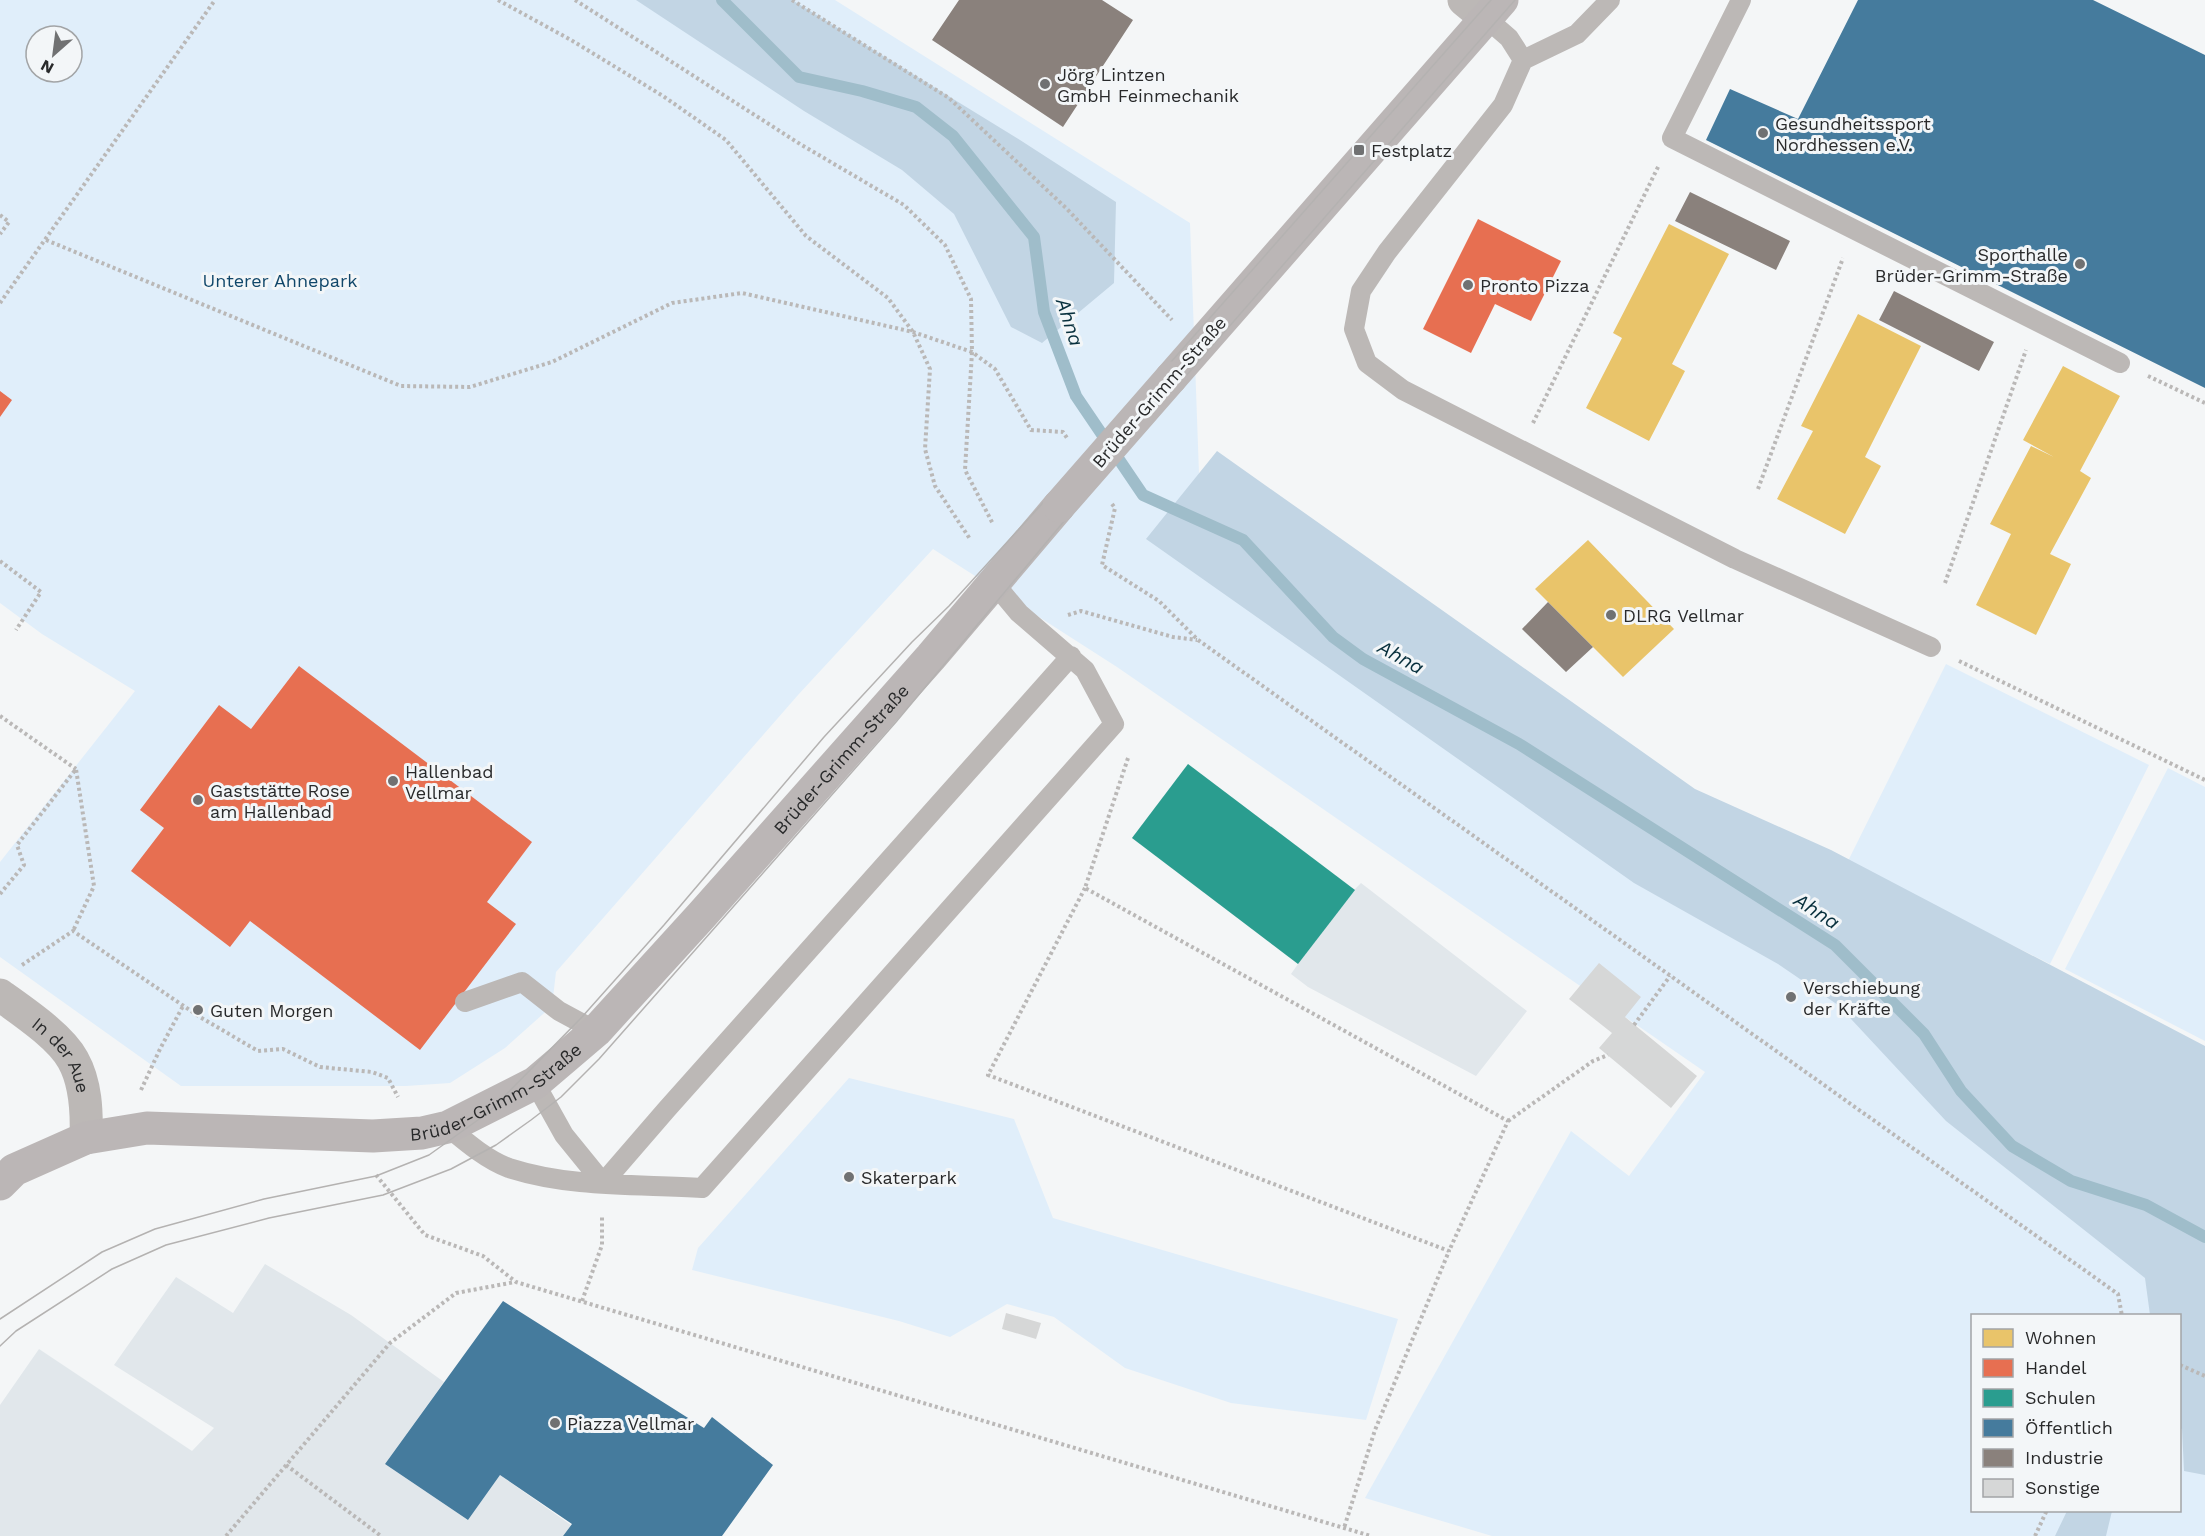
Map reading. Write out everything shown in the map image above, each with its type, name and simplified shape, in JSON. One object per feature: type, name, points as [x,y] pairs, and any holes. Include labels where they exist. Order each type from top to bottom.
[{"type":"street","name":"Brüder-Grimm-Straße","points":[[0,1184],[14,1170],[86,1138],[147,1128],[363,1135],[422,1133],[448,1127],[535,1083],[596,1031],[709,907],[1171,378],[1484,6]]},
{"type":"street","name":"In der Aue","points":[[0,995],[45,1029],[73,1060],[85,1095],[86,1138]]},
{"type":"lane","points":[[1610,0],[1577,34],[1522,60],[1503,105],[1387,252],[1361,291],[1354,329],[1367,363],[1403,390],[1735,559],[1931,647]]},
{"type":"lane","points":[[1742,0],[1672,138],[2120,363]]},
{"type":"lane","points":[[1484,6],[1509,38],[1522,60]]},
{"type":"lane","points":[[448,1127],[472,1146],[508,1167],[567,1181],[702,1188],[1114,724],[1085,670],[1019,613],[994,583]]},
{"type":"lane","points":[[603,1183],[674,1100],[1071,656]]},
{"type":"lane","points":[[465,1002],[522,982],[559,1011],[596,1031]]},
{"type":"lane","points":[[535,1083],[564,1135],[603,1183]]},
{"type":"path","points":[[0,303],[214,0]]},
{"type":"path","points":[[498,0],[571,40],[663,96],[726,140],[806,236],[888,298],[913,332],[930,369],[925,449],[935,486],[970,539]]},
{"type":"path","points":[[575,0],[800,144],[904,206],[945,245],[971,299],[972,352],[965,470],[994,525]]},
{"type":"path","points":[[792,0],[949,98],[1066,208],[1179,327]]},
{"type":"path","points":[[1520,450],[1672,138]]},
{"type":"path","points":[[0,215],[9,222],[0,234]]},
{"type":"path","points":[[1758,489],[1854,230]]},
{"type":"path","points":[[46,240],[401,386],[470,387],[552,362],[672,303],[742,293],[913,332],[972,352],[995,369],[1031,430],[1063,432]]},
{"type":"path","points":[[1945,583],[2036,321]]},
{"type":"path","points":[[2120,363],[2205,403]]},
{"type":"path","points":[[1115,508],[1102,565],[1159,601],[1198,640],[2118,1294],[2122,1314]]},
{"type":"path","points":[[0,561],[40,591],[16,630]]},
{"type":"path","points":[[1034,625],[1081,611],[1173,637],[1198,640]]},
{"type":"path","points":[[1931,647],[2205,780]]},
{"type":"path","points":[[0,716],[76,769],[94,886],[73,931],[18,968]]},
{"type":"path","points":[[1114,724],[1128,758],[1085,888],[988,1075],[1449,1251]]},
{"type":"path","points":[[0,894],[24,865],[17,845],[76,769]]},
{"type":"path","points":[[1085,888],[1508,1121]]},
{"type":"path","points":[[73,931],[183,1006],[258,1051],[283,1049],[320,1067],[372,1072],[388,1078],[400,1101]]},
{"type":"path","points":[[1634,1025],[1670,976]]},
{"type":"path","points":[[138,1097],[183,1006]]},
{"type":"path","points":[[1344,1528],[1375,1430],[1449,1251],[1508,1121],[1593,1061],[1608,1055]]},
{"type":"path","points":[[363,1135],[362,1156],[425,1234],[483,1256],[516,1282],[1371,1536]]},
{"type":"path","points":[[582,1300],[602,1245]]},
{"type":"path","points":[[226,1536],[390,1343],[456,1293],[516,1282]]},
{"type":"path","points":[[2181,1365],[2205,1376]]},
{"type":"path","points":[[286,1465],[381,1536]]},
{"type":"path","points":[[2035,1536],[2046,1512]]},
{"type":"shaded area","points":[[636,0],[792,0],[1020,140],[1116,202],[1114,283],[1042,343],[1011,327],[954,214],[902,170],[804,111]]},
{"type":"shaded area","points":[[1217,451],[1695,789],[1831,850],[2205,1046],[2205,1475],[2184,1471],[2181,1428],[2181,1314],[2150,1314],[2145,1278],[1946,1121],[1838,1005],[1778,964],[1634,883],[1146,539]]},
{"type":"shaded area","points":[[1188,764],[1354,890],[1361,883],[1527,1011],[1476,1076],[1308,987],[1291,974],[1298,964],[1132,838]]},
{"type":"shaded area","points":[[265,1264],[351,1315],[444,1382],[385,1464],[468,1520],[500,1475],[571,1525],[563,1536],[0,1536],[0,1405],[39,1349],[192,1451],[214,1428],[114,1365],[176,1277],[233,1313]]},
{"type":"shaded area","points":[[2067,1512],[2112,1512],[2106,1536],[2055,1536]]},
{"type":"green space","name":"Unterer Ahnepark","points":[[0,0],[835,0],[1190,223],[1199,473],[1676,804],[2205,1088],[2205,1536],[1492,1536],[1365,1498],[1571,1131],[1629,1176],[1705,1072],[1117,667],[933,549],[798,695],[556,972],[552,1006],[505,1048],[450,1083],[406,1086],[181,1086],[0,957],[0,862],[135,691],[42,634],[0,603]]},
{"type":"green space","points":[[1946,664],[2149,765],[2050,964],[1847,863]]},
{"type":"green space","points":[[2168,768],[2205,787],[2205,1041],[2065,969]]},
{"type":"green space","points":[[849,1078],[1014,1119],[1053,1218],[1398,1319],[1366,1420],[1231,1403],[1125,1368],[1054,1317],[1007,1304],[950,1337],[899,1321],[692,1270],[698,1248]]},
{"type":"building: Wohnen","points":[[1669,224],[1729,254],[1672,364],[1685,371],[1649,441],[1586,408],[1622,338],[1613,333]]},
{"type":"building: Wohnen","points":[[1858,314],[1921,346],[1865,457],[1881,466],[1845,534],[1777,499],[1813,431],[1801,426]]},
{"type":"building: Wohnen","points":[[2063,366],[2120,396],[2080,471],[2091,478],[2050,554],[2071,564],[2036,635],[1976,605],[2011,534],[1990,524],[2031,446],[2054,457],[2023,440]]},
{"type":"building: Wohnen","name":"DLRG Vellmar","points":[[1588,540],[1674,629],[1623,677],[1535,589]]},
{"type":"building: Handel","points":[[1478,219],[1561,261],[1531,321],[1495,304],[1471,353],[1423,329]]},
{"type":"building: Handel","points":[[0,391],[12,400],[0,417]]},
{"type":"building: Handel","name":"Hallenbad Vellmar","points":[[299,666],[532,842],[487,902],[516,924],[420,1050],[250,921],[230,947],[131,871],[164,828],[140,810],[219,705],[251,729]]},
{"type":"building: Schulen","points":[[1188,764],[1355,890],[1298,964],[1132,838]]},
{"type":"building: Öffentlich","name":"Sporthalle Brüder-Grimm-Straße","points":[[1858,0],[2093,0],[2205,55],[2205,388],[1706,140],[1730,89],[1798,119]]},
{"type":"building: Öffentlich","name":"Piazza Vellmar","points":[[503,1301],[704,1428],[712,1417],[773,1465],[722,1536],[563,1536],[572,1524],[500,1475],[468,1520],[385,1464]]},
{"type":"building: Industrie","name":"Jörg Lintzen GmbH Feinmechanik","points":[[959,0],[1102,0],[1133,20],[1063,127],[932,40]]},
{"type":"building: Industrie","points":[[1690,192],[1790,241],[1776,270],[1675,221]]},
{"type":"building: Industrie","points":[[1894,291],[1994,342],[1979,371],[1879,320]]},
{"type":"building: Industrie","points":[[1548,602],[1593,647],[1566,672],[1522,629]]},
{"type":"building: Sonstige","points":[[1599,963],[1641,997],[1625,1017],[1697,1076],[1671,1108],[1599,1048],[1612,1033],[1569,999]]},
{"type":"building: Sonstige","points":[[1006,1313],[1041,1323],[1036,1339],[1002,1329]]},
{"type":"waterway","name":"Ahna","points":[[722,0],[799,77],[862,91],[916,107],[953,136],[1034,237],[1044,312],[1076,396],[1143,495],[1243,540],[1333,637],[1363,659],[1519,744],[1835,945],[1924,1034],[1961,1091],[2012,1146],[2071,1181],[2146,1205],[2205,1237]]},
{"type":"tram line","points":[[0,1319],[102,1252],[155,1229],[264,1199],[376,1176],[429,1155],[489,1112],[582,1017],[664,925],[824,737],[912,642],[949,606],[1163,371],[1491,0]]},
{"type":"tram line","points":[[0,1346],[16,1331],[112,1269],[166,1245],[269,1218],[383,1195],[451,1169],[496,1145],[561,1097],[599,1059],[896,722],[1178,385],[1515,0]]},
{"type":"place","name":"Jörg Lintzen GmbH Feinmechanik","points":[[1045,84]]},
{"type":"place","name":"Gesundheitssport Nordhessen e.V.","points":[[1763,133]]},
{"type":"place","name":"Festplatz","points":[[1359,150]]},
{"type":"place","name":"Sporthalle Brüder-Grimm-Straße","points":[[2080,264]]},
{"type":"place","name":"Pronto Pizza","points":[[1468,285]]},
{"type":"place","name":"DLRG Vellmar","points":[[1611,615]]},
{"type":"place","name":"Hallenbad Vellmar","points":[[393,781]]},
{"type":"place","name":"Gaststätte Rose am Hallenbad","points":[[198,800]]},
{"type":"place","name":"Verschiebung der Kräfte","points":[[1791,997]]},
{"type":"place","name":"Guten Morgen","points":[[198,1010]]},
{"type":"place","name":"Skaterpark","points":[[849,1177]]},
{"type":"place","name":"Piazza Vellmar","points":[[555,1423]]}]
